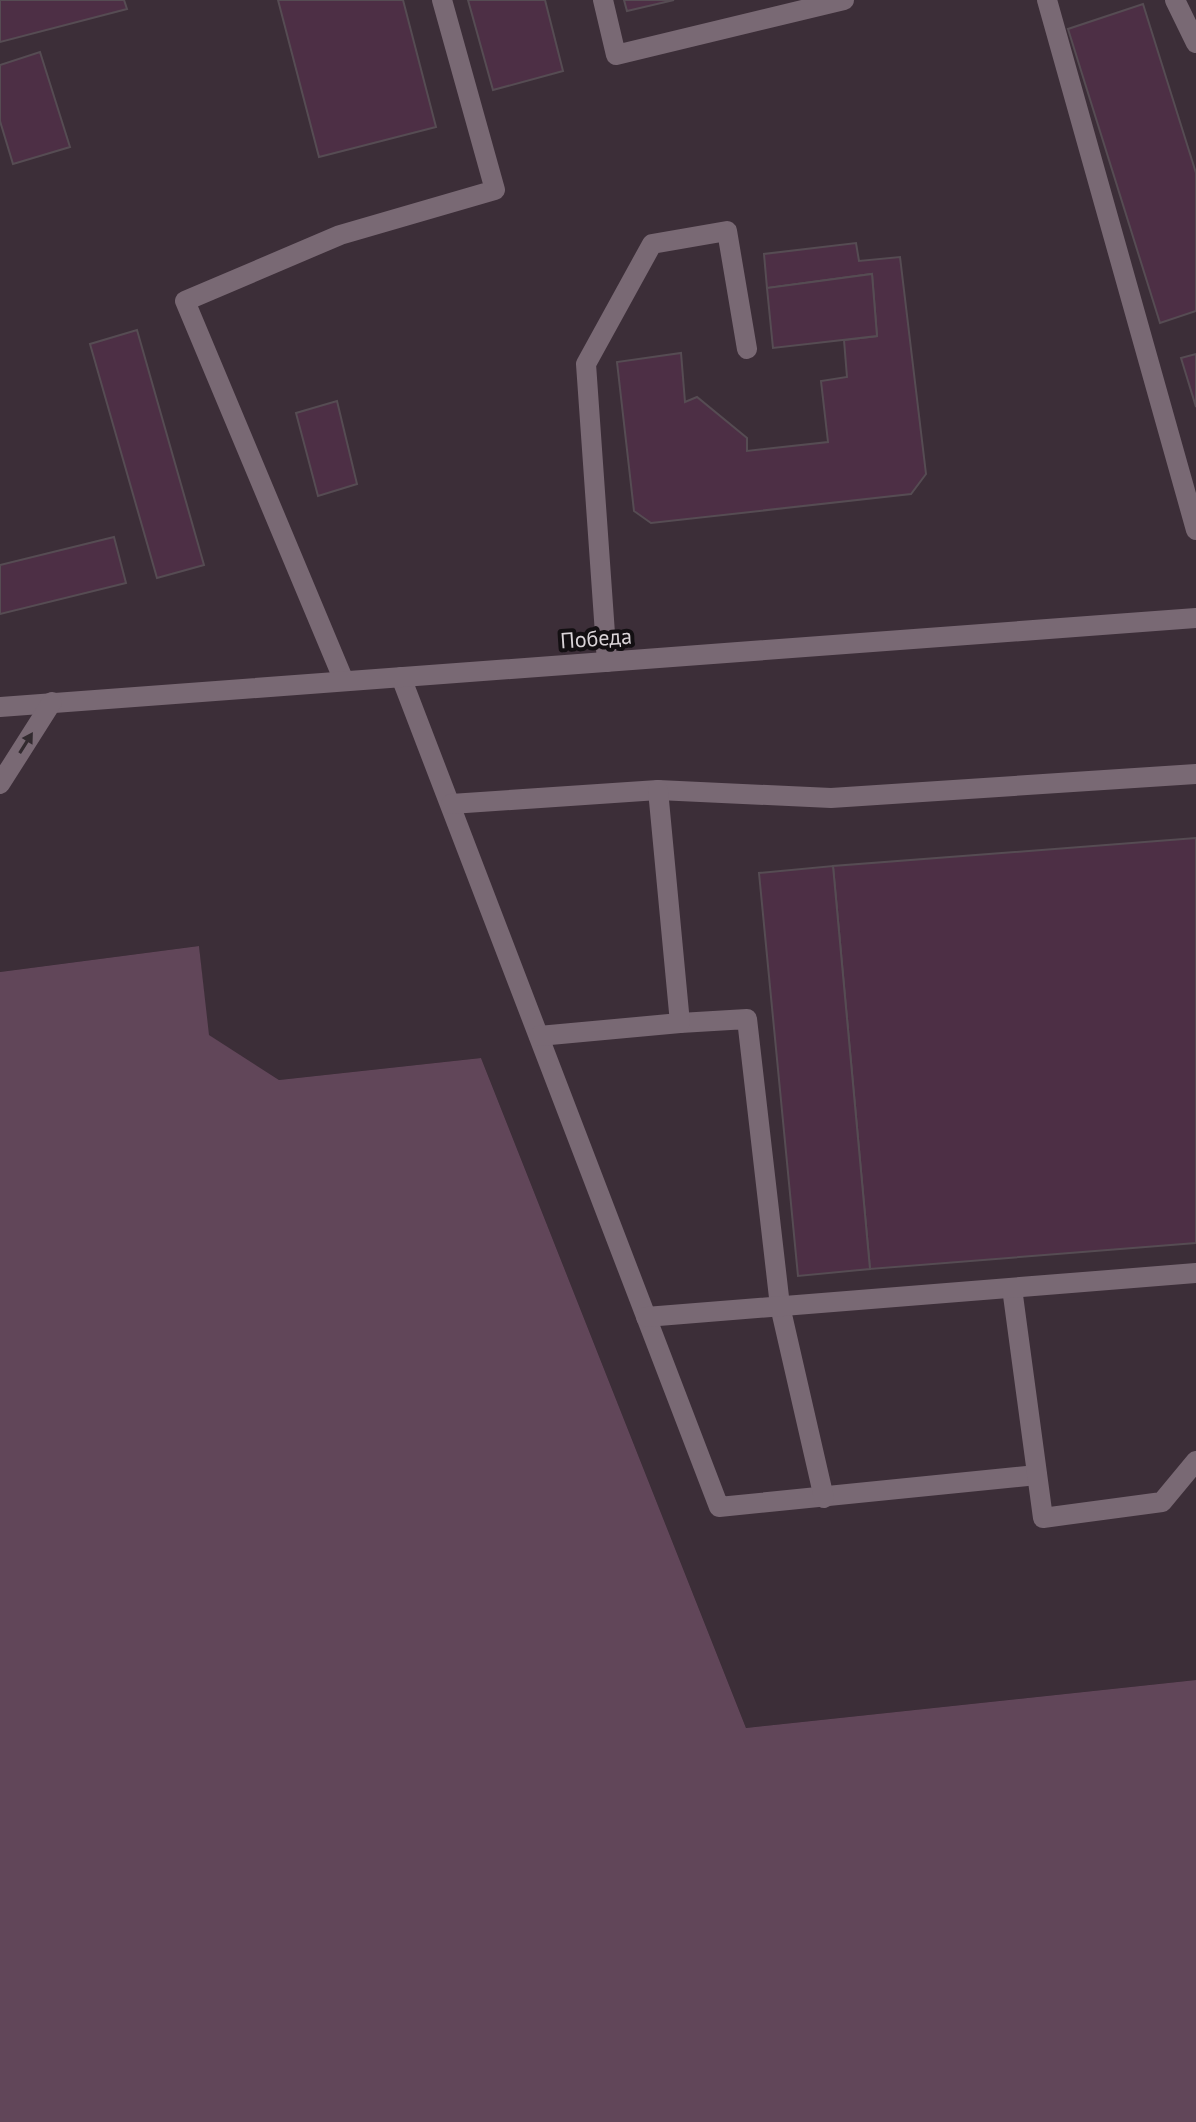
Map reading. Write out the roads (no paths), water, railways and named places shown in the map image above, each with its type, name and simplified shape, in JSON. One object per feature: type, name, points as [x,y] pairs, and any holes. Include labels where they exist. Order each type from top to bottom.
[{"type":"street","points":[[344,681],[185,301],[340,235],[495,190],[442,0]]},
{"type":"street","points":[[603,0],[616,55],[844,0]]},
{"type":"street","points":[[1047,0],[1196,530]]},
{"type":"street","points":[[1175,0],[1196,43]]},
{"type":"street","points":[[607,662],[586,364],[652,244],[727,231],[747,349]]},
{"type":"street","name":"Победа","points":[[0,707],[1196,618]]},
{"type":"street","points":[[401,677],[719,1507],[1037,1475]]},
{"type":"street","points":[[0,784],[52,702]]},
{"type":"street","points":[[451,804],[658,790],[831,798],[1196,774]]},
{"type":"street","points":[[658,790],[680,1023]]},
{"type":"street","points":[[539,1036],[747,1019],[780,1306],[824,1498]]},
{"type":"street","points":[[646,1317],[1196,1273]]},
{"type":"street","points":[[1012,1288],[1043,1518],[1162,1502],[1196,1461]]}]
